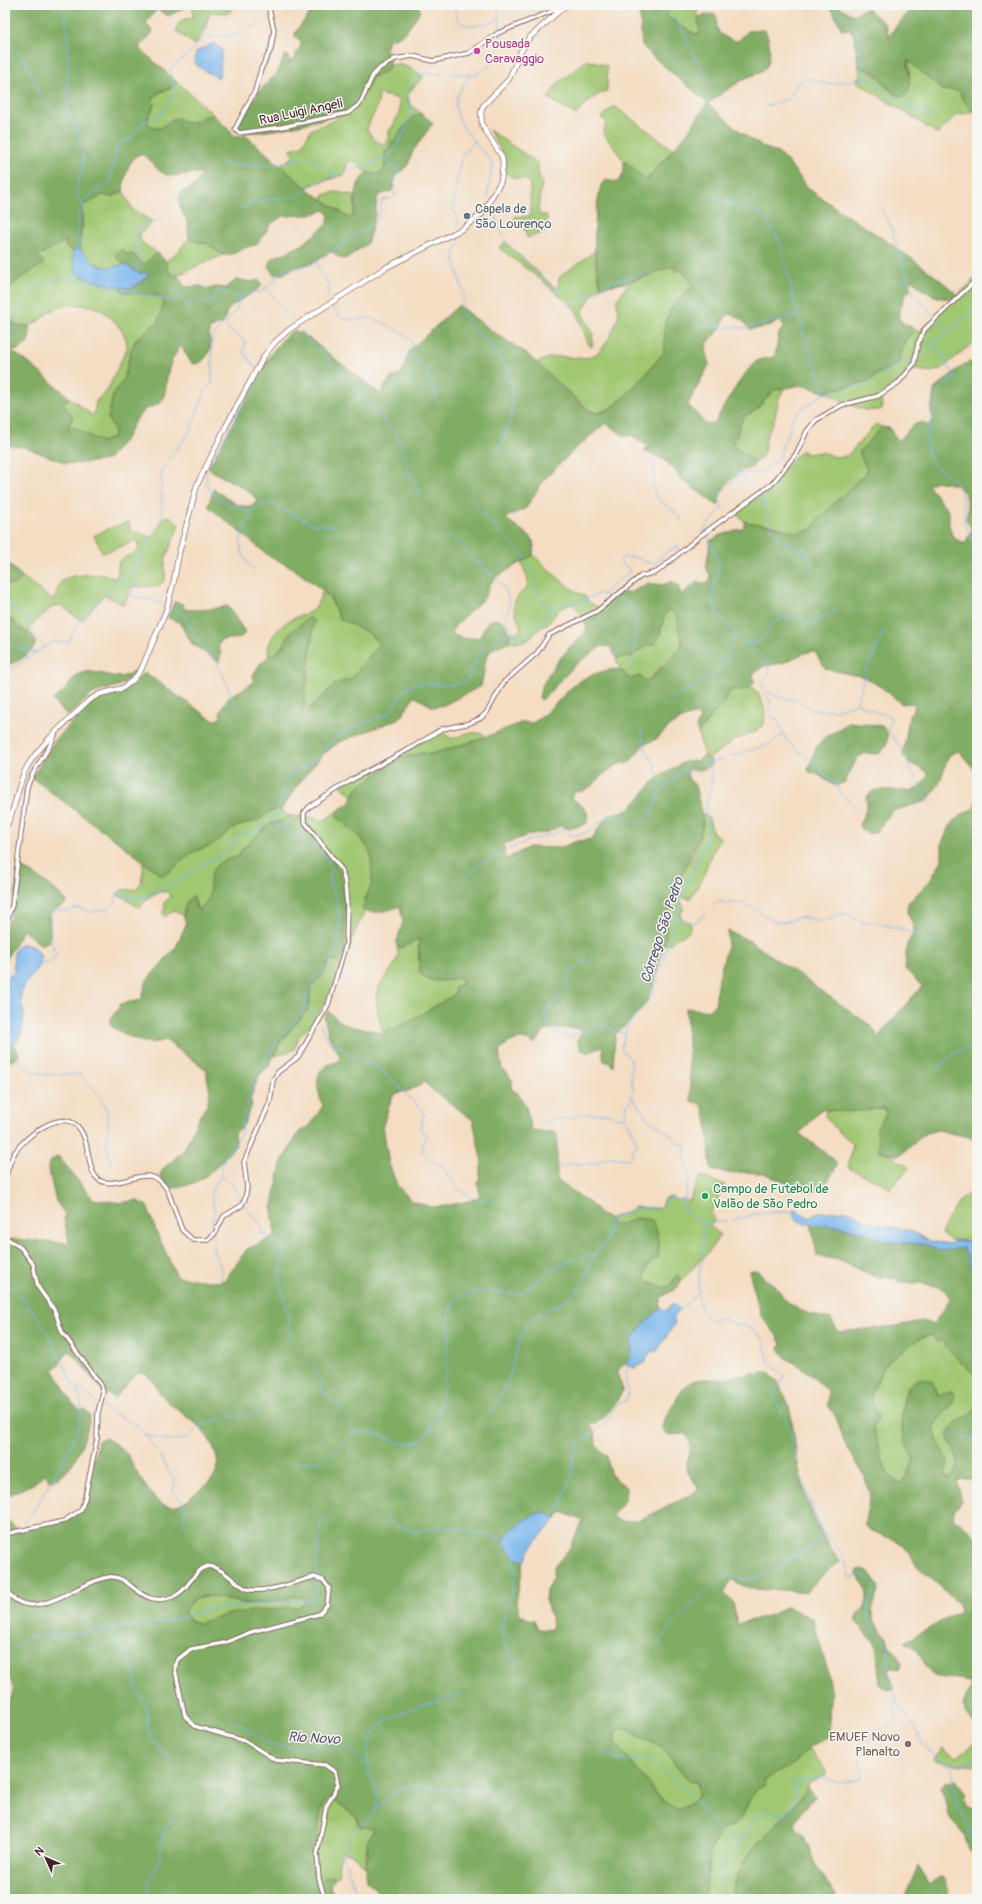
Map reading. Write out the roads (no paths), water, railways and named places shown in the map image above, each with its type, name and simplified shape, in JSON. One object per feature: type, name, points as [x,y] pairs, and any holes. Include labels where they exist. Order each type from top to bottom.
[{"type":"main road","points":[[5,828],[14,810],[26,768],[36,754],[89,700],[100,694],[123,688],[133,680],[141,670],[166,612],[174,585],[179,553],[201,475],[226,426],[269,349],[290,329],[340,296],[385,268],[471,223],[487,208],[501,181],[503,164],[502,157],[482,125],[481,113],[483,106],[509,79],[521,51],[529,38],[564,6]]},
{"type":"street","name":"Rua Luigi Angeli","points":[[268,5],[274,30],[273,40],[255,91],[235,129],[238,133],[282,127],[348,113],[360,104],[373,75],[387,63],[404,56],[417,56],[432,61],[469,53],[498,33],[564,6]]},
{"type":"street","points":[[5,1178],[15,1153],[31,1135],[56,1120],[70,1121],[76,1125],[86,1140],[91,1168],[96,1177],[105,1182],[120,1181],[137,1176],[155,1178],[165,1186],[168,1191],[184,1234],[193,1240],[199,1241],[208,1240],[212,1237],[224,1216],[241,1206],[245,1199],[247,1188],[244,1162],[270,1102],[273,1080],[278,1072],[298,1057],[317,1026],[328,1005],[345,950],[347,906],[344,876],[338,865],[304,821],[303,816],[306,810],[382,762],[411,748],[442,729],[470,723],[481,718],[487,712],[504,682],[537,653],[549,635],[596,611],[641,576],[657,572],[700,536],[772,484],[796,454],[807,431],[816,420],[842,405],[878,396],[899,382],[914,364],[918,343],[925,329],[977,279]]},
{"type":"street","points":[[5,927],[12,905],[27,787],[55,735]]},
{"type":"street","points":[[5,1237],[21,1248],[33,1264],[39,1290],[55,1311],[66,1338],[101,1386],[103,1392],[98,1413],[97,1439],[85,1498],[81,1510],[64,1521],[5,1534]]},
{"type":"street","points":[[5,1588],[18,1601],[39,1606],[50,1603],[86,1584],[109,1577],[114,1577],[125,1582],[144,1597],[164,1599],[172,1598],[183,1591],[197,1573],[208,1566],[223,1571],[249,1590],[260,1590],[314,1577],[327,1583],[329,1593],[327,1605],[319,1614],[251,1632],[224,1643],[191,1649],[177,1660],[175,1670],[185,1716],[194,1726],[245,1741],[275,1760],[325,1765],[334,1772],[338,1785],[326,1807],[317,1855],[318,1879],[325,1899]]},
{"type":"water","points":[[214,43],[222,50],[219,78],[205,71],[194,63],[196,52]]},
{"type":"water","points":[[80,246],[82,252],[100,266],[114,267],[125,264],[138,273],[146,272],[148,276],[132,288],[120,287],[81,276],[76,271],[73,260],[73,251]]},
{"type":"water","points":[[20,944],[29,945],[35,948],[40,956],[40,962],[35,972],[23,988],[21,994],[24,1015],[20,1036],[14,1044],[5,1044],[5,980],[14,971],[14,953],[17,946]]},
{"type":"water","points":[[796,1209],[809,1218],[820,1212],[845,1211],[855,1214],[864,1221],[911,1231],[929,1241],[950,1244],[953,1241],[976,1242],[977,1276],[970,1265],[967,1254],[963,1248],[939,1251],[925,1244],[887,1242],[860,1231],[831,1225],[805,1224],[795,1219],[793,1211]]},
{"type":"water","points":[[673,1303],[680,1310],[673,1316],[675,1323],[657,1351],[650,1352],[644,1363],[634,1368],[626,1364],[632,1355],[632,1340],[641,1327],[662,1307],[666,1311]]},
{"type":"water","points":[[544,1512],[556,1519],[532,1546],[524,1561],[517,1559],[512,1555],[504,1543],[506,1538],[509,1533],[520,1523]]},
{"type":"waterway","points":[[63,5],[68,35],[68,117]]},
{"type":"waterway","points":[[78,248],[78,216],[83,208],[82,202],[110,181],[117,146],[132,138],[141,123],[160,115],[173,98],[175,89],[170,71],[197,45],[205,33],[201,20],[203,10],[201,5]]},
{"type":"waterway","points":[[455,5],[456,15],[459,21],[463,24],[475,26],[498,19]]},
{"type":"waterway","points":[[497,5],[501,30]]},
{"type":"waterway","points":[[527,5],[532,8],[536,5]]},
{"type":"waterway","points":[[662,5],[681,27],[690,46]]},
{"type":"waterway","points":[[826,5],[832,11],[845,17],[855,28],[861,66],[867,76],[890,95],[909,107],[918,112],[935,116]]},
{"type":"waterway","points":[[205,35],[211,38],[222,35],[231,37],[258,25]]},
{"type":"waterway","points":[[449,73],[475,75],[490,65],[499,56],[501,33]]},
{"type":"waterway","points":[[5,40],[17,50],[24,59],[37,90],[44,102],[69,118],[75,127],[84,161],[77,186],[78,198],[82,204]]},
{"type":"waterway","points":[[692,52],[707,79]]},
{"type":"waterway","points":[[5,673],[54,642],[68,642],[78,624],[141,554],[149,539],[159,526],[162,513],[161,470],[189,433],[205,392],[212,383],[213,336],[237,309],[239,299],[246,293],[260,292],[272,283],[276,276],[282,271],[312,264],[376,222],[379,216],[382,200],[392,198],[395,195],[394,185],[398,170],[386,162],[388,157],[395,150],[412,115],[407,87],[418,76],[424,73],[443,74]]},
{"type":"waterway","points":[[470,74],[458,94],[456,110],[463,126],[493,164],[487,197]]},
{"type":"waterway","points":[[767,106],[788,99],[798,83],[807,78],[828,84],[849,82],[866,77]]},
{"type":"waterway","points":[[456,227],[459,221],[453,209],[459,168],[462,155],[475,141]]},
{"type":"waterway","points":[[222,164],[272,165],[305,157],[321,163],[334,175],[339,177],[349,169],[362,168],[376,161],[386,160]]},
{"type":"waterway","points":[[238,209],[258,201],[297,196],[311,186],[333,175]]},
{"type":"waterway","points":[[713,199],[758,212],[772,227],[780,243],[798,315],[824,394]]},
{"type":"waterway","points":[[880,207],[892,228],[897,250],[912,291],[934,315]]},
{"type":"waterway","points":[[492,210],[506,242],[571,306],[608,283],[645,272]]},
{"type":"waterway","points":[[136,272],[141,256],[136,248],[137,229],[148,222],[161,218]]},
{"type":"waterway","points":[[459,236],[459,244],[454,253],[464,295],[464,301],[460,305],[461,311],[471,327],[489,344],[499,357],[511,385],[512,414],[502,443],[493,457]]},
{"type":"waterway","points":[[318,260],[317,265],[329,286],[328,297]]},
{"type":"waterway","points":[[75,278],[75,273],[77,270]]},
{"type":"waterway","points":[[5,341],[17,325],[18,311],[26,297],[39,286],[65,277],[157,297],[171,302],[180,297],[190,307],[211,302],[215,295],[221,291],[231,296],[241,297]]},
{"type":"waterway","points":[[266,288],[291,319]]},
{"type":"waterway","points":[[332,306],[340,317],[350,320],[362,318],[373,319],[392,327],[405,335],[412,343],[412,355],[425,368],[438,402]]},
{"type":"waterway","name":"Córrego São Pedro","points":[[920,355],[977,307]]},
{"type":"waterway","points":[[695,325],[747,328],[798,315]]},
{"type":"waterway","points":[[938,320],[948,332]]},
{"type":"waterway","points":[[227,322],[228,329],[246,342],[243,351],[255,367]]},
{"type":"waterway","points":[[302,330],[307,339],[324,354],[397,436],[402,446],[411,477],[419,493]]},
{"type":"waterway","points":[[934,344],[956,379],[941,388],[927,439],[928,452],[935,467],[953,479],[960,488],[964,504],[964,522],[977,550]]},
{"type":"waterway","name":"Córrego São Pedro","points":[[702,532],[723,507],[719,500],[722,492],[740,474],[761,472],[775,463],[779,458],[783,444],[790,430],[791,420],[800,410],[824,394],[874,381],[881,374],[889,374],[889,370],[898,364],[913,360]]},
{"type":"waterway","points":[[211,462],[262,371]]},
{"type":"waterway","points":[[646,456],[655,468],[652,485],[655,493],[660,501],[672,509],[682,520]]},
{"type":"waterway","points":[[207,471],[206,477],[208,487],[211,492],[225,503],[243,509],[250,514],[249,520],[242,535],[241,546],[244,557],[255,571]]},
{"type":"waterway","points":[[740,475],[751,486]]},
{"type":"waterway","points":[[760,497],[769,520],[779,537],[786,543],[808,553],[811,561],[810,570]]},
{"type":"waterway","points":[[472,498],[485,517],[518,549],[525,558],[535,575],[539,596],[552,608]]},
{"type":"waterway","points":[[250,512],[262,504],[276,505],[312,524],[337,526]]},
{"type":"waterway","name":"Córrego São Pedro","points":[[706,535],[715,550],[719,566],[712,594],[714,605],[724,623],[754,649],[768,664],[769,673],[762,684]]},
{"type":"waterway","points":[[449,536],[465,549],[474,561],[480,563],[504,587],[510,603],[506,620],[517,636]]},
{"type":"waterway","points":[[604,594],[610,587],[629,573],[629,569],[620,562],[623,557],[638,558],[647,563],[655,563],[670,549],[679,547]]},
{"type":"waterway","points":[[142,555],[131,596],[152,600],[162,604]]},
{"type":"waterway","points":[[41,963],[51,961],[57,956],[51,942],[50,917],[53,911],[68,911],[78,908],[91,912],[108,909],[115,903],[116,896],[120,893],[136,899],[142,898],[184,878],[211,859],[219,858],[242,832],[256,833],[276,814],[286,779],[296,770],[313,761],[337,736],[358,725],[388,714],[395,706],[400,695],[408,687],[415,684],[429,683],[445,685],[464,683],[469,679],[477,657],[499,636],[509,635],[524,637],[554,607],[567,603],[584,601],[600,593],[610,598]]},
{"type":"waterway","points":[[619,599],[627,603],[632,610],[635,619],[636,640],[632,668]]},
{"type":"waterway","points":[[5,602],[32,622],[30,628],[44,647]]},
{"type":"waterway","points":[[173,610],[178,610],[183,613],[199,642],[218,664],[237,708]]},
{"type":"waterway","points":[[743,641],[759,642],[765,637],[773,624],[781,618],[792,617],[813,625],[836,610]]},
{"type":"waterway","points":[[857,702],[867,669],[884,631]]},
{"type":"waterway","points":[[717,671],[727,662],[734,635]]},
{"type":"waterway","points":[[5,644],[35,653]]},
{"type":"waterway","points":[[663,705],[712,674]]},
{"type":"waterway","points":[[762,685],[772,695],[786,699],[798,700],[810,710],[836,710],[857,703],[878,713],[890,716],[891,720],[888,730],[903,751],[916,781],[933,806]]},
{"type":"waterway","points":[[762,685],[763,690],[769,700],[771,717],[777,718],[786,740],[820,769],[837,786],[843,796],[858,809]]},
{"type":"waterway","points":[[642,732],[645,749],[655,765],[658,777],[667,785]]},
{"type":"waterway","name":"Córrego São Pedro","points":[[729,757],[770,744],[782,735]]},
{"type":"waterway","name":"Córrego São Pedro","points":[[560,1168],[568,1164],[593,1164],[609,1157],[628,1159],[631,1156],[632,1150],[638,1144],[630,1126],[625,1119],[625,1108],[631,1099],[634,1089],[631,1079],[631,1060],[621,1048],[627,1027],[653,994],[685,886],[705,844],[709,824],[706,814],[706,805],[712,783],[710,766],[713,762],[723,759]]},
{"type":"waterway","points":[[462,881],[481,863],[492,856],[533,839],[552,835],[561,830],[569,834],[581,834],[608,817],[614,816],[622,817],[636,823],[644,822],[652,812],[659,794],[679,774],[684,771],[699,773],[708,762],[713,762]]},
{"type":"waterway","points":[[214,1233],[212,1220],[215,1211],[211,1197],[212,1189],[221,1176],[221,1167],[225,1157],[241,1134],[244,1111],[257,1074],[273,1047],[303,1012],[312,983],[326,971],[336,948],[339,936],[339,908],[330,884],[331,869],[328,861],[315,846],[301,840],[290,831],[277,826],[272,819]]},
{"type":"waterway","points":[[712,905],[715,902],[742,903],[754,908],[775,922],[784,922],[802,917],[819,921],[841,914],[848,914],[861,922],[882,924],[904,930],[940,944]]},
{"type":"waterway","points":[[676,918],[695,923],[706,913]]},
{"type":"waterway","points":[[593,958],[571,971],[568,977],[566,990],[547,1009],[546,1021],[553,1030],[569,1036],[575,1036],[579,1031],[591,1032],[603,1025],[620,1033],[624,1033]]},
{"type":"waterway","points":[[307,1005],[316,1020]]},
{"type":"waterway","points":[[321,1024],[327,1040],[342,1048],[359,1061],[372,1064],[381,1069],[422,1110],[424,1114],[420,1129],[426,1135],[422,1151],[432,1161],[440,1164],[457,1188],[472,1198],[495,1202]]},
{"type":"waterway","points":[[936,1071],[952,1055],[977,1041]]},
{"type":"waterway","points":[[14,1044],[17,1056],[26,1068],[41,1074],[81,1075],[99,1095],[106,1107],[108,1121],[107,1145],[111,1164]]},
{"type":"waterway","name":"Córrego São Pedro","points":[[632,1097],[648,1119],[672,1136],[676,1142],[686,1146],[684,1158],[690,1175],[683,1206],[686,1212],[702,1221],[727,1221]]},
{"type":"waterway","points":[[538,1125],[558,1118],[570,1119],[581,1114],[611,1114],[616,1118],[625,1117]]},
{"type":"waterway","points":[[221,1177],[232,1184],[241,1201]]},
{"type":"waterway","points":[[296,1462],[313,1462],[323,1459],[349,1436],[360,1432],[373,1433],[399,1443],[406,1444],[413,1443],[425,1436],[434,1422],[440,1404],[447,1361],[451,1308],[456,1301],[463,1296],[472,1293],[492,1292],[520,1294],[549,1271],[560,1265],[597,1252],[606,1241],[611,1221],[616,1216],[642,1207],[661,1208],[669,1197],[681,1201],[686,1198]]},
{"type":"waterway","points":[[243,1204],[262,1226],[262,1233],[274,1236],[283,1248],[280,1280],[289,1318],[289,1339]]},
{"type":"waterway","points":[[733,1220],[762,1213],[794,1211]]},
{"type":"waterway","name":"Córrego São Pedro","points":[[707,1222],[703,1238],[704,1259],[700,1264],[698,1296],[702,1311],[710,1320],[725,1319],[737,1326],[744,1325],[752,1329],[763,1339],[769,1362],[784,1376],[774,1393],[778,1405],[791,1431],[797,1462]]},
{"type":"waterway","points":[[214,1236],[213,1250],[221,1268],[221,1282]]},
{"type":"waterway","points":[[489,1415],[506,1385],[521,1336],[527,1325],[536,1316],[566,1300],[575,1293],[582,1283],[595,1254]]},
{"type":"waterway","points":[[5,1282],[18,1293],[37,1315],[74,1386],[88,1394],[98,1404]]},
{"type":"waterway","points":[[673,1317],[698,1293]]},
{"type":"waterway","points":[[313,1364],[324,1394],[341,1408],[353,1429],[359,1432]]},
{"type":"waterway","points":[[553,1517],[562,1503],[572,1475],[574,1456],[580,1443],[603,1425],[616,1406],[626,1400],[628,1395],[625,1376],[629,1365]]},
{"type":"waterway","points":[[24,1522],[33,1513],[75,1436],[80,1420],[81,1404],[77,1389]]},
{"type":"waterway","points":[[101,1407],[138,1426],[159,1453],[175,1482],[173,1492],[181,1499],[183,1504],[184,1527]]},
{"type":"waterway","points":[[144,1434],[168,1441],[188,1438],[204,1425],[212,1421],[259,1413]]},
{"type":"waterway","points":[[950,1434],[977,1440]]},
{"type":"waterway","name":"Córrego São Pedro","points":[[802,1478],[821,1529],[845,1559],[849,1576],[853,1578],[858,1575],[865,1575],[869,1577],[874,1585],[873,1595],[868,1604],[868,1615],[873,1628],[886,1641],[888,1646],[889,1667],[895,1696],[899,1706],[916,1728],[924,1747],[952,1768],[955,1797],[977,1850]]},
{"type":"waterway","points":[[970,1491],[977,1484]]},
{"type":"waterway","points":[[318,1576],[317,1553],[321,1515]]},
{"type":"waterway","points":[[384,1516],[396,1526],[414,1532],[446,1527],[505,1539]]},
{"type":"waterway","points":[[659,1644],[676,1620],[717,1581],[728,1576],[744,1580],[758,1578],[782,1562],[811,1548],[820,1539]]},
{"type":"waterway","points":[[514,1556],[515,1578],[505,1613],[502,1633],[504,1643],[519,1664]]},
{"type":"waterway","points":[[5,1657],[27,1637],[44,1637],[166,1622],[212,1608],[310,1600],[316,1592],[318,1579]]},
{"type":"waterway","points":[[101,1629],[114,1639],[126,1653],[135,1674],[136,1689],[147,1708],[148,1733],[179,1772]]},
{"type":"waterway","points":[[369,1771],[368,1751],[372,1736],[382,1724],[411,1709],[462,1694]]},
{"type":"waterway","points":[[887,1728],[896,1720],[893,1706],[896,1701]]},
{"type":"waterway","name":"Rio Novo","points":[[231,1720],[237,1722],[264,1741],[276,1746],[330,1747],[347,1750],[360,1760],[366,1768],[375,1786],[377,1804],[373,1814],[353,1832],[342,1854],[359,1899]]},
{"type":"waterway","points":[[727,1899],[720,1878],[719,1867],[743,1838],[758,1811],[766,1809],[777,1815],[789,1814],[794,1800],[794,1784],[799,1781],[822,1776],[832,1781],[848,1782],[862,1778],[863,1773],[859,1759],[867,1750],[873,1731],[882,1729]]},
{"type":"waterway","points":[[587,1734],[611,1757],[623,1761],[645,1759],[663,1769],[689,1793],[713,1825],[725,1838],[730,1840],[742,1838]]},
{"type":"waterway","points":[[947,1763],[963,1763],[977,1759]]},
{"type":"waterway","points":[[376,1809],[397,1791],[409,1786],[478,1791],[501,1790]]},
{"type":"waterway","points":[[149,1899],[148,1884],[159,1860],[163,1833],[165,1828],[177,1816]]},
{"type":"place","name":"Pousada Caravaggio","points":[[477,51]]},
{"type":"place","name":"Capela de São Lourenço","points":[[467,216]]},
{"type":"place","name":"Campo de Futebol de Valão de São Pedro","points":[[705,1196]]},
{"type":"place","name":"EMUEF Novo Planalto","points":[[908,1744]]}]
